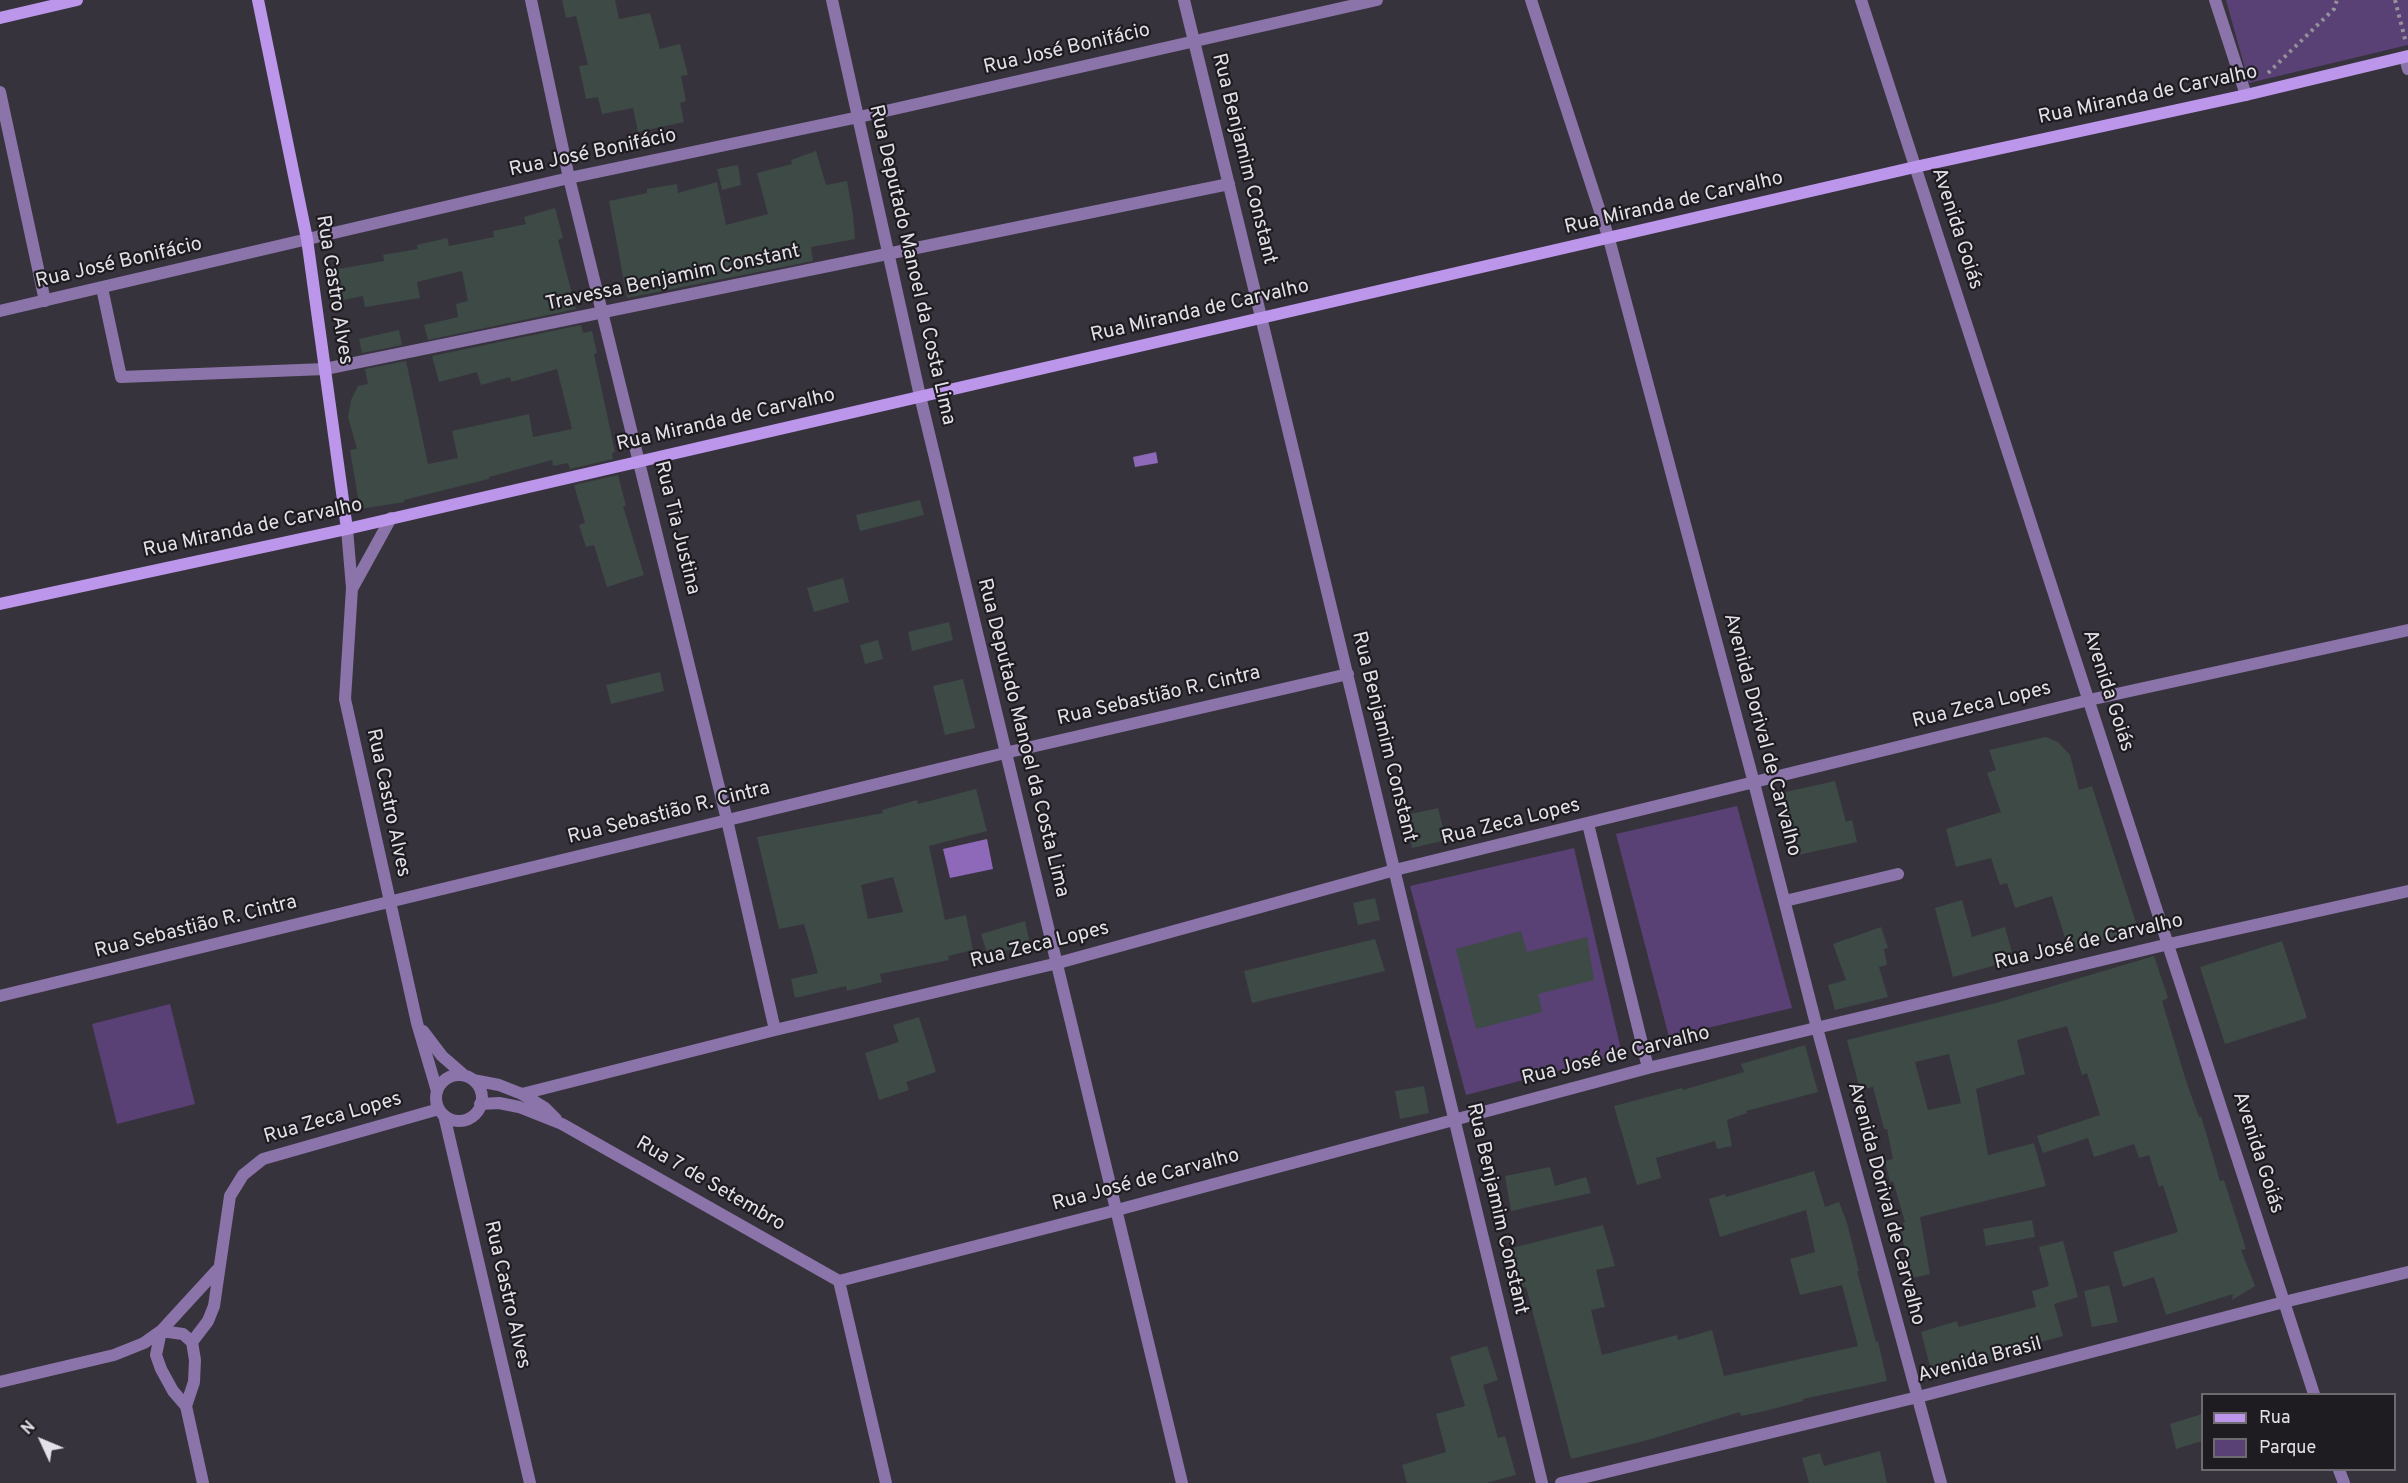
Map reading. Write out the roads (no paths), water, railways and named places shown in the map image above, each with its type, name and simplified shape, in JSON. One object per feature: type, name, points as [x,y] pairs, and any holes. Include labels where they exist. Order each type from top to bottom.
[{"type":"main road","points":[[0,18],[77,0]]},
{"type":"main road","name":"Rua Castro Alves","points":[[258,0],[308,239],[347,529]]},
{"type":"main road","name":"Rua Miranda de Carvalho","points":[[0,604],[347,529],[1915,167],[2407,61]]},
{"type":"street","name":"Rua Tia Justina","points":[[531,0],[569,178],[727,820],[775,1030]]},
{"type":"street","name":"Rua Deputado Manoel da Costa Lima","points":[[832,0],[920,396],[1182,1483]]},
{"type":"street","name":"Rua Benjamim Constant","points":[[1184,0],[1542,1483]]},
{"type":"street","name":"Rua José Bonifácio","points":[[0,311],[569,178],[859,117],[1377,0]]},
{"type":"street","name":"Avenida Dorival de Carvalho","points":[[1531,0],[1609,239],[1817,1028],[1941,1483]]},
{"type":"street","name":"Avenida Goiás","points":[[1861,0],[2313,1393]]},
{"type":"street","points":[[2215,0],[2246,95]]},
{"type":"street","points":[[0,92],[45,301]]},
{"type":"street","name":"Travessa Benjamim Constant","points":[[102,288],[121,376],[325,369],[603,314],[1229,184]]},
{"type":"street","name":"Rua Castro Alves","points":[[352,588],[391,518]]},
{"type":"street","name":"Rua Castro Alves","points":[[347,529],[352,588],[345,699],[417,1023],[437,1091]]},
{"type":"street","name":"Rua Zeca Lopes","points":[[522,1094],[775,1030],[1058,963],[1395,870],[2089,700],[2408,630]]},
{"type":"street","name":"Rua Sebastião R. Cintra","points":[[0,996],[1005,753],[1348,674]]},
{"type":"street","points":[[1588,824],[1648,1068]]},
{"type":"street","points":[[1785,901],[1898,874]]},
{"type":"street","name":"Rua José de Carvalho","points":[[839,1281],[1117,1210],[1648,1068],[2169,944],[2408,891]]},
{"type":"street","name":"Rua Castro Alves","points":[[417,1023],[442,1056],[469,1078]]},
{"type":"street","points":[[456,1075],[469,1078],[479,1087],[480,1104],[470,1118],[452,1120],[441,1112],[437,1091],[448,1078],[456,1075]]},
{"type":"street","name":"Rua 7 de Setembro","points":[[469,1078],[499,1085],[522,1094],[544,1108],[562,1124]]},
{"type":"street","name":"Rua 7 de Setembro","points":[[480,1104],[519,1107],[562,1124],[839,1281]]},
{"type":"street","name":"Rua Zeca Lopes","points":[[218,1270],[230,1196],[243,1175],[262,1159],[441,1112]]},
{"type":"street","name":"Rua Castro Alves","points":[[441,1112],[530,1483]]},
{"type":"street","points":[[0,1382],[114,1354],[144,1343],[161,1331],[218,1270]]},
{"type":"street","points":[[192,1342],[208,1321],[214,1306],[218,1270]]},
{"type":"street","name":"Avenida Brasil","points":[[1561,1483],[1918,1397],[2408,1272]]},
{"type":"street","points":[[839,1281],[886,1483]]},
{"type":"street","points":[[161,1331],[183,1334],[192,1342],[195,1360],[194,1382],[186,1406]]},
{"type":"street","points":[[161,1331],[156,1355],[173,1391],[186,1406],[203,1483]]}]
